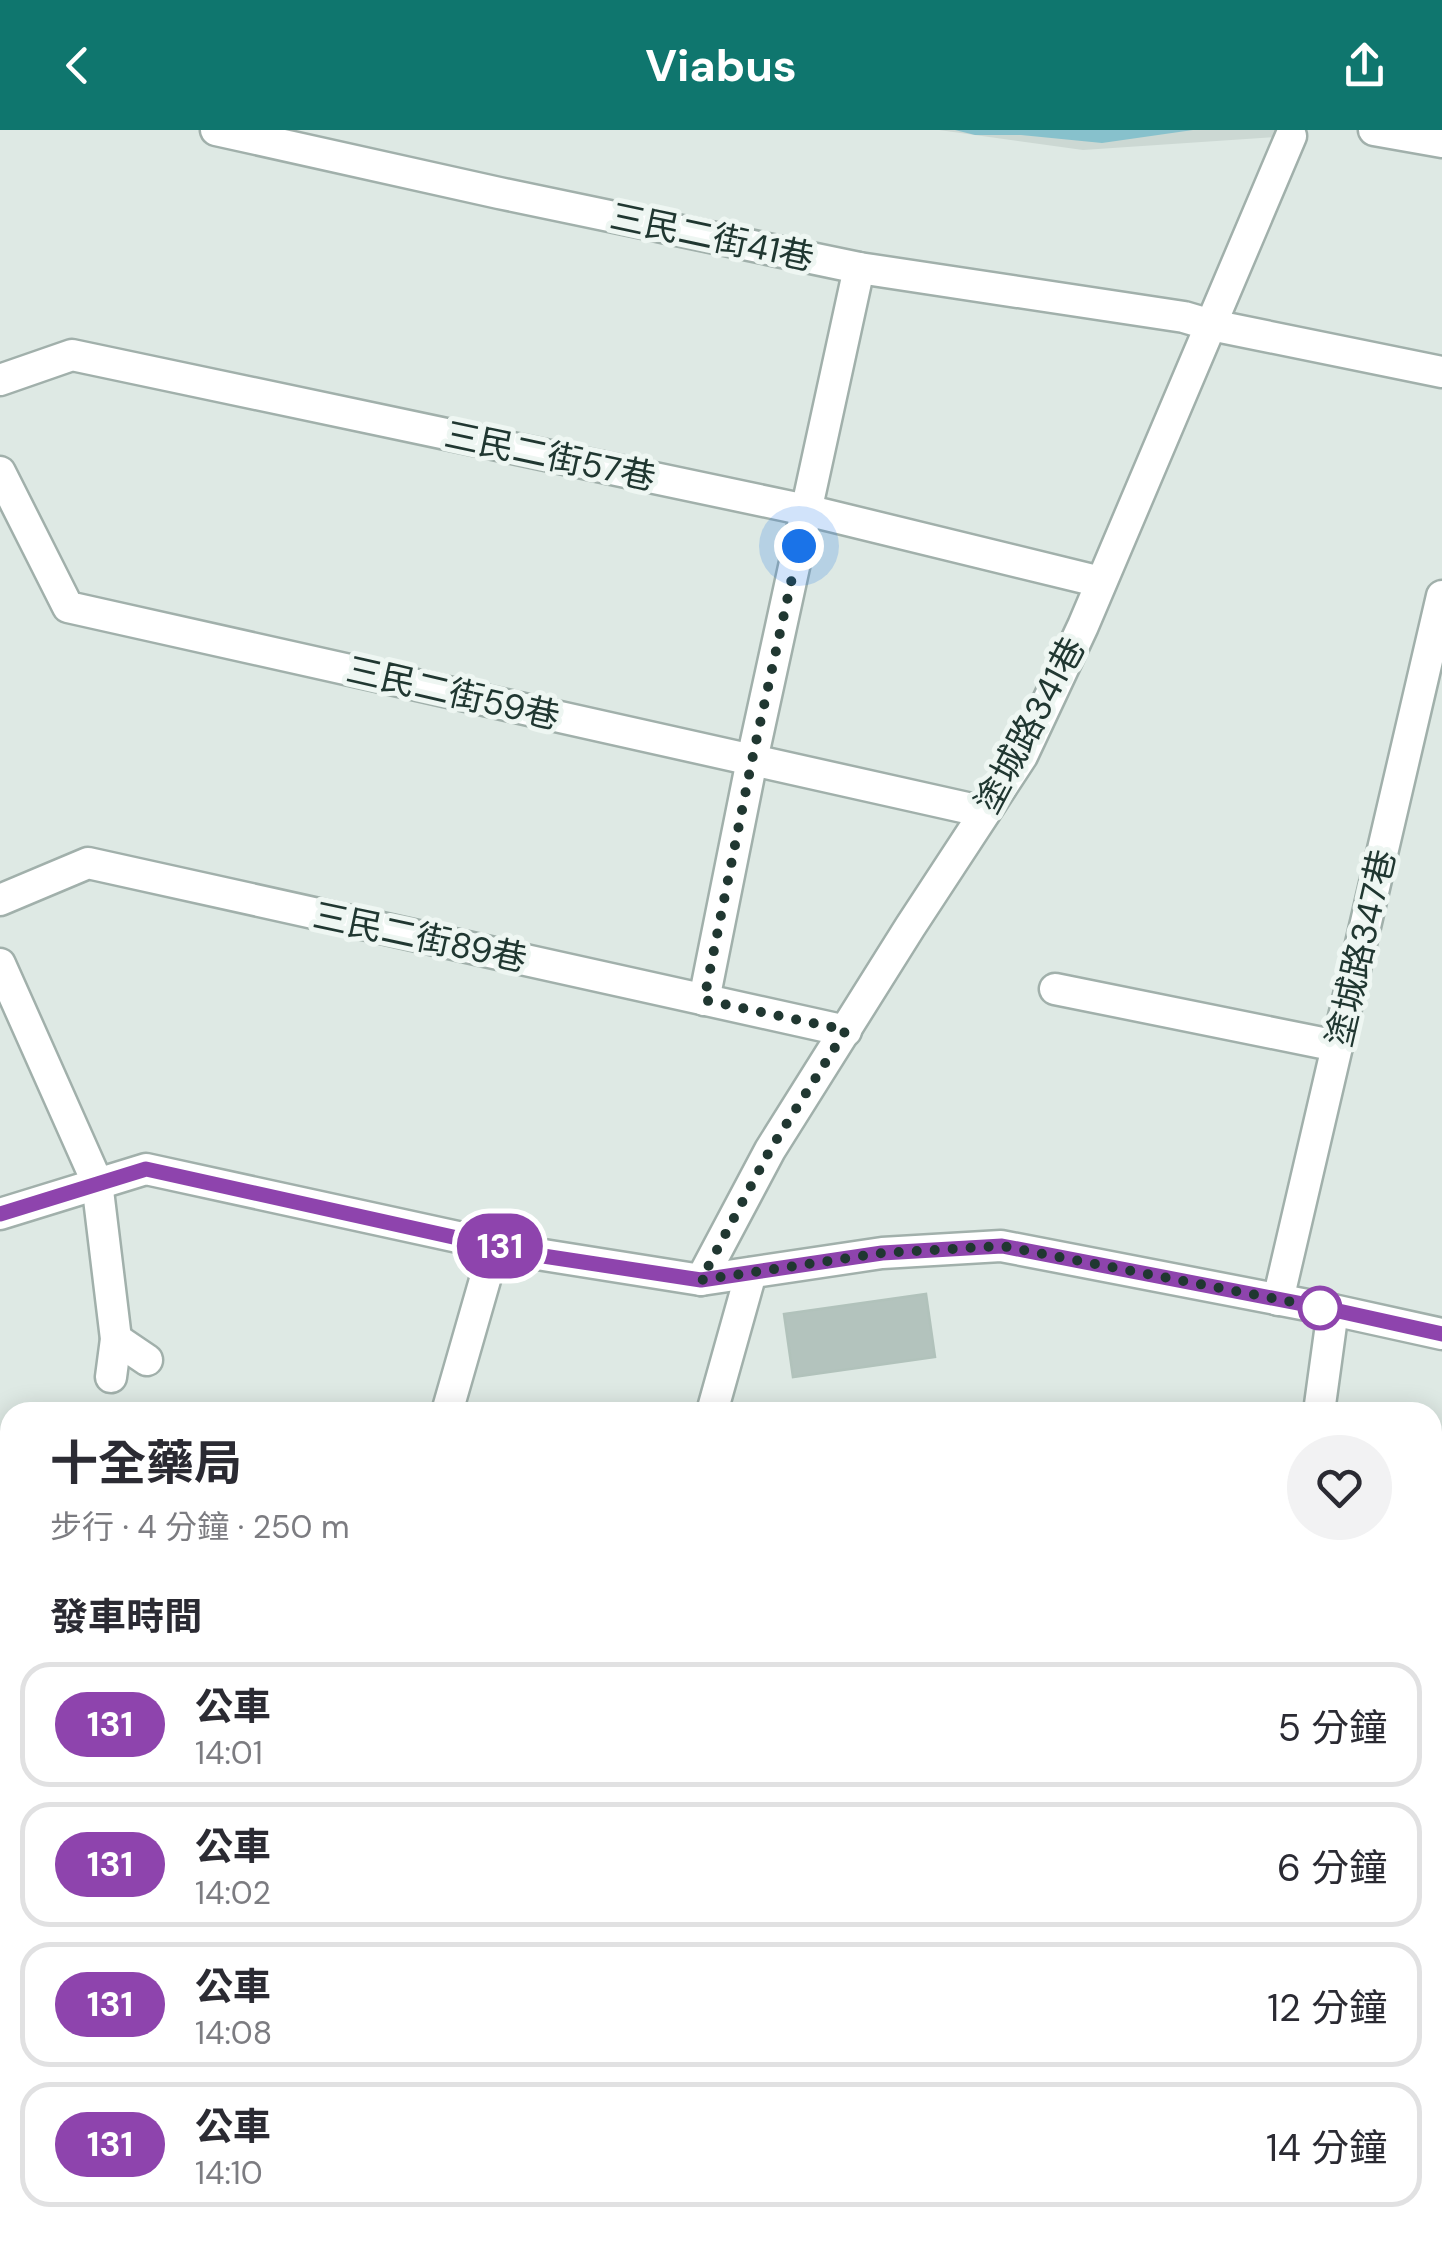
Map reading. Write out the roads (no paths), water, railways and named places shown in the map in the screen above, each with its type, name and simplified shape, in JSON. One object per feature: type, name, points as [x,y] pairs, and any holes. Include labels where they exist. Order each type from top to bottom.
[{"type":"street","name":"三民二街41巷","points":[[216,130],[859,268],[1184,317],[1442,372]]},
{"type":"street","points":[[1374,130],[1442,142]]},
{"type":"street","name":"塗城路341巷","points":[[701,1280],[770,1150],[1022,756],[1083,626],[1291,136]]},
{"type":"street","points":[[704,1000],[859,268]]},
{"type":"street","name":"三民二街57巷","points":[[0,380],[72,355],[806,510],[1101,582]]},
{"type":"street","name":"三民二街59巷","points":[[0,472],[68,607],[985,812]]},
{"type":"street","name":"塗城路347巷","points":[[1278,1300],[1442,596]]},
{"type":"street","name":"三民二街89巷","points":[[0,900],[88,864],[846,1030]]},
{"type":"street","points":[[0,964],[97,1182],[116,1339],[111,1377]]},
{"type":"street","points":[[1055,990],[1337,1046]]},
{"type":"street","points":[[0,1214],[146,1169],[530,1254],[701,1280],[882,1253],[1002,1246],[1442,1334]]},
{"type":"street","points":[[450,1402],[496,1245]]},
{"type":"street","points":[[715,1402],[751,1273]]},
{"type":"street","points":[[1320,1402],[1334,1310]]},
{"type":"street","points":[[116,1339],[148,1360]]},
{"type":"water","points":[[955,130],[1193,130],[1102,143],[975,135]]}]
